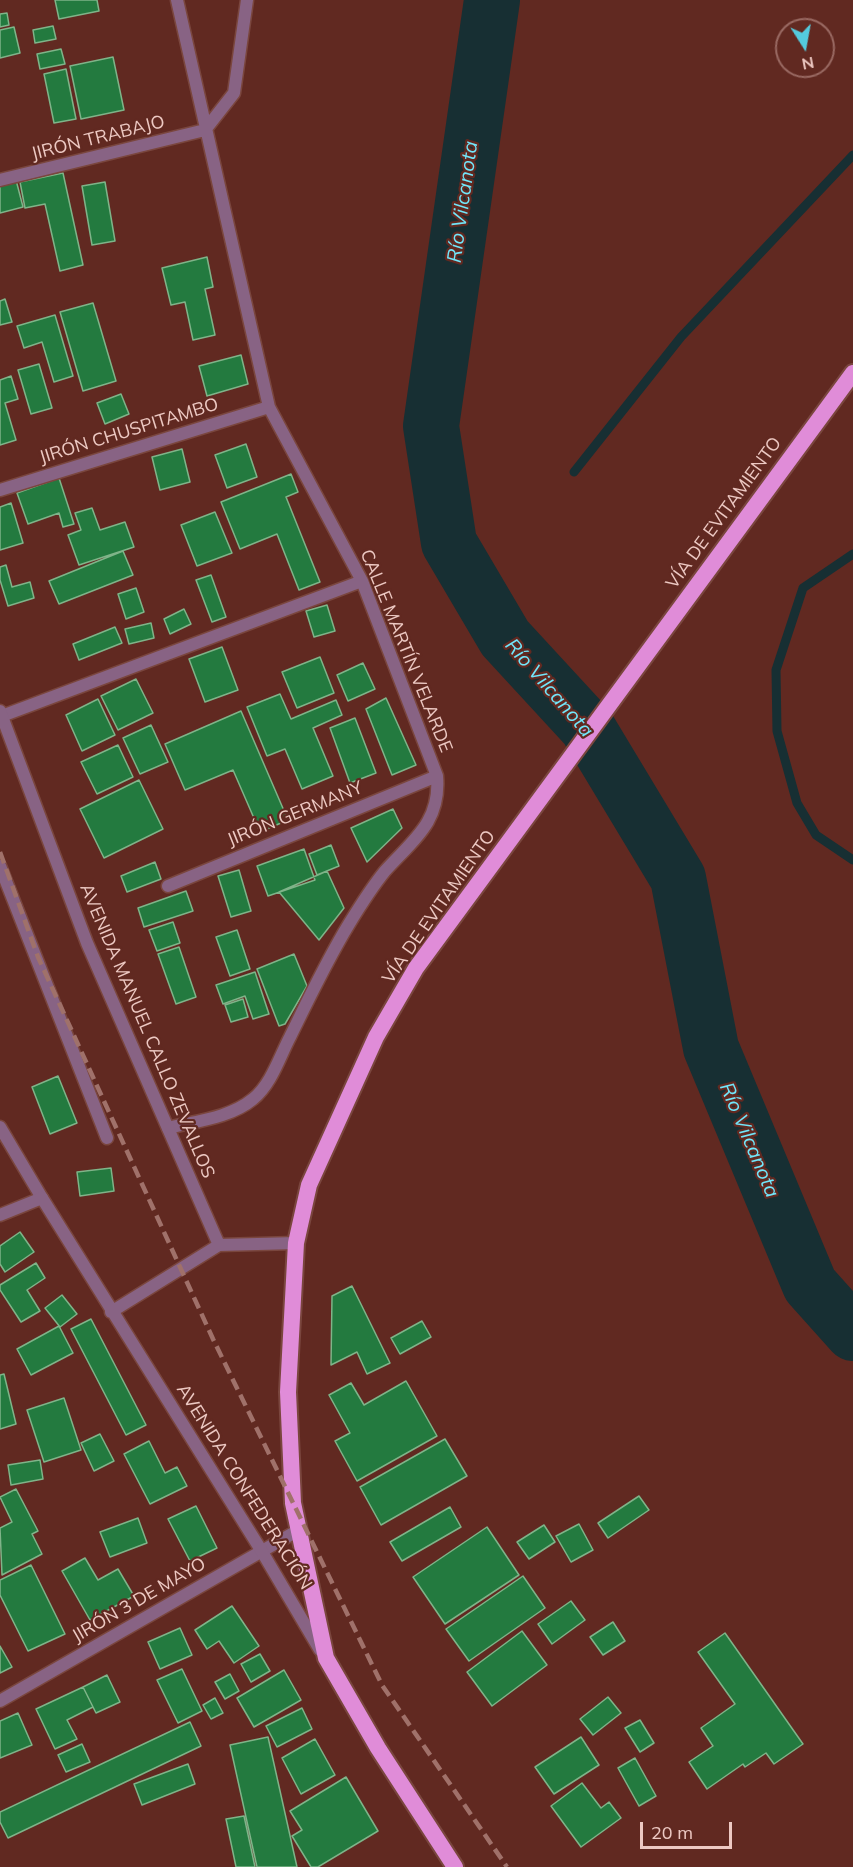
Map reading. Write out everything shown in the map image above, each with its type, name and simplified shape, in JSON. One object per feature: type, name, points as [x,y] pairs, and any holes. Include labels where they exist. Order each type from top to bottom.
[{"type":"highway","name":"VÍA DE EVITAMIENTO","points":[[326,1658],[297,1531],[293,1503],[288,1392],[296,1243],[309,1185],[376,1037],[416,968],[853,373]]},
{"type":"highway","name":"AVENIDA CONFEDERACIÓN","points":[[326,1658],[378,1748],[455,1867]]},
{"type":"street","name":"CALLE MARTÍN VELARDE","points":[[168,1128],[223,1114],[255,1098],[271,1076],[323,970],[348,925],[384,873],[420,834],[432,817],[438,789],[437,776],[362,581],[269,407],[177,0]]},
{"type":"street","points":[[205,130],[234,93],[247,0]]},
{"type":"street","name":"JIRÓN TRABAJO","points":[[0,180],[205,130]]},
{"type":"street","name":"JIRÓN CHUSPITAMBO","points":[[0,490],[269,407]]},
{"type":"street","points":[[1,714],[362,581]]},
{"type":"street","name":"AVENIDA MANUEL CALLO ZEVALLOS","points":[[1,714],[87,943],[219,1245]]},
{"type":"street","name":"JIRÓN GERMANY","points":[[168,886],[437,776]]},
{"type":"street","points":[[0,866],[107,1138]]},
{"type":"street","name":"AVENIDA CONFEDERACIÓN","points":[[0,1127],[111,1312],[326,1658]]},
{"type":"street","points":[[0,1215],[42,1198]]},
{"type":"street","points":[[111,1312],[219,1245],[296,1243]]},
{"type":"street","name":"JIRÓN 3 DE MAYO","points":[[0,1701],[297,1531]]},
{"type":"building","points":[[55,0],[97,0],[99,11],[59,19]]},
{"type":"building","points":[[7,13],[9,25],[0,27],[0,14]]},
{"type":"building","points":[[53,26],[56,39],[35,43],[33,30]]},
{"type":"building","points":[[14,27],[20,53],[0,58],[0,30]]},
{"type":"building","points":[[61,49],[65,64],[40,69],[37,54]]},
{"type":"building","points":[[113,57],[124,110],[81,119],[70,66]]},
{"type":"building","points":[[66,69],[76,119],[54,123],[44,74]]},
{"type":"building","points":[[63,173],[83,265],[60,271],[45,204],[25,208],[20,182]]},
{"type":"building","points":[[16,180],[23,207],[0,213],[0,184]]},
{"type":"building","points":[[105,182],[115,241],[92,245],[82,186]]},
{"type":"building","points":[[207,257],[213,287],[205,289],[215,335],[193,340],[185,302],[171,305],[162,268]]},
{"type":"building","points":[[5,299],[12,322],[0,325],[0,301]]},
{"type":"building","points":[[93,303],[116,381],[83,391],[60,312]]},
{"type":"building","points":[[55,315],[73,376],[54,382],[42,342],[24,348],[17,326]]},
{"type":"building","points":[[241,355],[248,384],[207,396],[199,366]]},
{"type":"building","points":[[39,364],[52,408],[31,414],[18,370]]},
{"type":"building","points":[[11,376],[18,399],[5,403],[16,440],[0,445],[0,380]]},
{"type":"building","points":[[121,394],[129,414],[105,424],[97,403]]},
{"type":"building","points":[[246,444],[257,477],[227,488],[215,455]]},
{"type":"building","points":[[182,449],[190,482],[160,490],[152,457]]},
{"type":"building","points":[[291,474],[298,492],[286,497],[320,582],[299,590],[277,534],[240,549],[221,502]]},
{"type":"building","points":[[59,478],[74,524],[63,527],[59,513],[28,524],[17,493]]},
{"type":"building","points":[[11,503],[23,543],[0,550],[0,507]]},
{"type":"building","points":[[92,508],[100,530],[125,522],[134,547],[79,565],[68,535],[81,530],[75,513]]},
{"type":"building","points":[[215,512],[232,553],[197,566],[181,525]]},
{"type":"building","points":[[123,551],[133,575],[59,604],[49,581]]},
{"type":"building","points":[[6,565],[12,587],[30,582],[34,598],[8,606],[0,580],[0,567]]},
{"type":"building","points":[[211,575],[226,617],[212,622],[196,580]]},
{"type":"building","points":[[136,588],[144,612],[126,619],[118,594]]},
{"type":"building","points":[[327,605],[335,631],[314,637],[306,611]]},
{"type":"building","points":[[184,609],[191,624],[170,634],[164,619]]},
{"type":"building","points":[[151,623],[154,638],[129,644],[125,629]]},
{"type":"building","points":[[115,627],[122,643],[79,660],[73,644]]},
{"type":"building","points":[[222,647],[238,690],[205,702],[189,659]]},
{"type":"building","points":[[320,657],[334,693],[297,708],[282,672]]},
{"type":"building","points":[[363,663],[375,689],[348,701],[337,675]]},
{"type":"building","points":[[136,679],[153,713],[118,730],[101,696]]},
{"type":"building","points":[[280,694],[291,719],[336,700],[342,715],[313,728],[333,776],[302,789],[285,749],[267,756],[247,707]]},
{"type":"building","points":[[386,698],[416,765],[392,775],[366,709]]},
{"type":"building","points":[[98,699],[115,735],[82,751],[66,715]]},
{"type":"building","points":[[241,711],[288,820],[260,832],[233,770],[185,790],[165,744]]},
{"type":"building","points":[[355,718],[376,773],[350,783],[330,728]]},
{"type":"building","points":[[151,725],[168,762],[140,774],[123,738]]},
{"type":"building","points":[[118,745],[133,777],[97,794],[81,762]]},
{"type":"building","points":[[139,780],[163,829],[104,858],[80,809]]},
{"type":"building","points":[[393,809],[402,828],[367,862],[351,828]]},
{"type":"building","points":[[331,845],[339,866],[317,875],[309,854]]},
{"type":"building","points":[[304,849],[315,880],[268,896],[257,866]]},
{"type":"building","points":[[155,862],[161,879],[127,892],[121,876]]},
{"type":"building","points":[[239,870],[251,911],[231,917],[218,876]]},
{"type":"building","points":[[327,871],[344,908],[319,940],[279,892]]},
{"type":"building","points":[[186,891],[193,911],[144,927],[138,908]]},
{"type":"building","points":[[173,922],[180,943],[157,951],[149,930]]},
{"type":"building","points":[[237,930],[250,969],[230,976],[216,937]]},
{"type":"building","points":[[179,947],[196,997],[176,1004],[158,954]]},
{"type":"building","points":[[294,954],[307,986],[285,1024],[279,1026],[257,969]]},
{"type":"building","points":[[255,972],[269,1014],[253,1019],[245,996],[223,1004],[216,985]]},
{"type":"building","points":[[243,999],[248,1017],[231,1022],[225,1005]]},
{"type":"building","points":[[58,1076],[77,1123],[50,1134],[32,1087]]},
{"type":"building","points":[[111,1168],[114,1191],[80,1196],[77,1172]]},
{"type":"building","points":[[20,1232],[34,1252],[5,1272],[0,1264],[0,1246]]},
{"type":"building","points":[[36,1263],[45,1278],[27,1290],[40,1311],[21,1322],[0,1290],[0,1285]]},
{"type":"building","points":[[352,1286],[390,1363],[367,1374],[357,1352],[331,1365],[332,1296]]},
{"type":"building","points":[[62,1295],[77,1314],[60,1327],[45,1308]]},
{"type":"building","points":[[91,1319],[146,1425],[126,1435],[71,1329]]},
{"type":"building","points":[[422,1321],[431,1337],[400,1354],[391,1338]]},
{"type":"building","points":[[59,1326],[73,1353],[31,1375],[17,1349]]},
{"type":"building","points":[[4,1374],[16,1424],[0,1429],[0,1375]]},
{"type":"building","points":[[406,1381],[437,1436],[357,1481],[335,1441],[350,1433],[329,1395],[351,1383],[364,1405]]},
{"type":"building","points":[[64,1398],[81,1450],[44,1462],[27,1410]]},
{"type":"building","points":[[100,1434],[114,1461],[94,1471],[81,1443]]},
{"type":"building","points":[[445,1439],[467,1476],[381,1525],[360,1487]]},
{"type":"building","points":[[149,1441],[165,1473],[177,1467],[187,1486],[150,1504],[124,1454]]},
{"type":"building","points":[[40,1460],[43,1479],[11,1485],[8,1465]]},
{"type":"building","points":[[16,1489],[38,1531],[32,1534],[42,1554],[2,1575],[0,1528],[12,1522],[0,1497]]},
{"type":"building","points":[[639,1496],[649,1510],[608,1538],[598,1523]]},
{"type":"building","points":[[196,1506],[217,1548],[190,1561],[168,1519]]},
{"type":"building","points":[[450,1507],[461,1527],[402,1561],[390,1542]]},
{"type":"building","points":[[138,1518],[147,1543],[110,1557],[100,1532]]},
{"type":"building","points":[[579,1524],[593,1550],[571,1562],[556,1536]]},
{"type":"building","points":[[544,1525],[555,1542],[529,1559],[517,1542]]},
{"type":"building","points":[[487,1527],[519,1575],[445,1624],[413,1577]]},
{"type":"building","points":[[85,1558],[98,1580],[118,1569],[134,1596],[90,1620],[62,1571]]},
{"type":"building","points":[[31,1565],[65,1634],[28,1651],[0,1595],[0,1580]]},
{"type":"building","points":[[523,1576],[545,1608],[469,1661],[446,1629]]},
{"type":"building","points":[[571,1601],[585,1620],[552,1644],[538,1624]]},
{"type":"building","points":[[232,1606],[259,1646],[234,1663],[219,1641],[207,1649],[195,1630]]},
{"type":"building","points":[[613,1622],[625,1641],[603,1655],[590,1637]]},
{"type":"building","points":[[180,1628],[192,1655],[160,1669],[148,1642]]},
{"type":"building","points":[[522,1631],[547,1665],[492,1706],[467,1672]]},
{"type":"building","points":[[725,1633],[803,1744],[774,1764],[766,1753],[745,1767],[743,1764],[707,1789],[689,1762],[713,1746],[701,1728],[735,1704],[698,1652]]},
{"type":"building","points":[[0,1646],[12,1667],[0,1673]]},
{"type":"building","points":[[260,1654],[270,1671],[251,1682],[241,1664]]},
{"type":"building","points":[[182,1669],[202,1711],[178,1723],[157,1680]]},
{"type":"building","points":[[284,1670],[301,1700],[254,1727],[237,1698]]},
{"type":"building","points":[[230,1674],[239,1691],[225,1699],[215,1682]]},
{"type":"building","points":[[107,1675],[120,1702],[96,1713],[83,1687]]},
{"type":"building","points":[[83,1687],[93,1707],[67,1720],[77,1739],[55,1749],[36,1709]]},
{"type":"building","points":[[608,1697],[621,1713],[593,1735],[580,1719]]},
{"type":"building","points":[[215,1698],[223,1713],[211,1719],[203,1705]]},
{"type":"building","points":[[302,1708],[312,1729],[277,1747],[266,1726]]},
{"type":"building","points":[[18,1713],[32,1745],[0,1758],[0,1721]]},
{"type":"building","points":[[640,1720],[654,1743],[640,1752],[625,1728]]},
{"type":"building","points":[[190,1722],[201,1746],[8,1838],[0,1822],[0,1812]]},
{"type":"building","points":[[268,1737],[297,1867],[257,1867],[230,1745]]},
{"type":"building","points":[[581,1737],[599,1765],[554,1794],[535,1767]]},
{"type":"building","points":[[315,1739],[335,1775],[301,1794],[282,1758]]},
{"type":"building","points":[[82,1744],[90,1762],[66,1772],[58,1755]]},
{"type":"building","points":[[635,1758],[656,1796],[639,1806],[618,1768]]},
{"type":"building","points":[[188,1764],[195,1784],[142,1805],[134,1784]]},
{"type":"building","points":[[346,1777],[378,1831],[318,1867],[311,1867],[292,1836],[302,1830],[290,1811]]},
{"type":"building","points":[[582,1783],[601,1808],[609,1802],[621,1818],[581,1847],[551,1806]]},
{"type":"building","points":[[244,1816],[255,1867],[236,1867],[226,1819]]},
{"type":"waterway","name":"Río Vilcanota","points":[[492,0],[431,426],[449,543],[505,638],[587,727],[678,878],[711,1048],[810,1285],[853,1333]]},
{"type":"waterway","points":[[574,472],[681,337],[853,155]]},
{"type":"waterway","points":[[853,554],[803,588],[776,670],[777,731],[797,803],[816,835],[853,860]]},
{"type":"railway","points":[[0,852],[38,957],[213,1339],[382,1685],[507,1867]]}]
